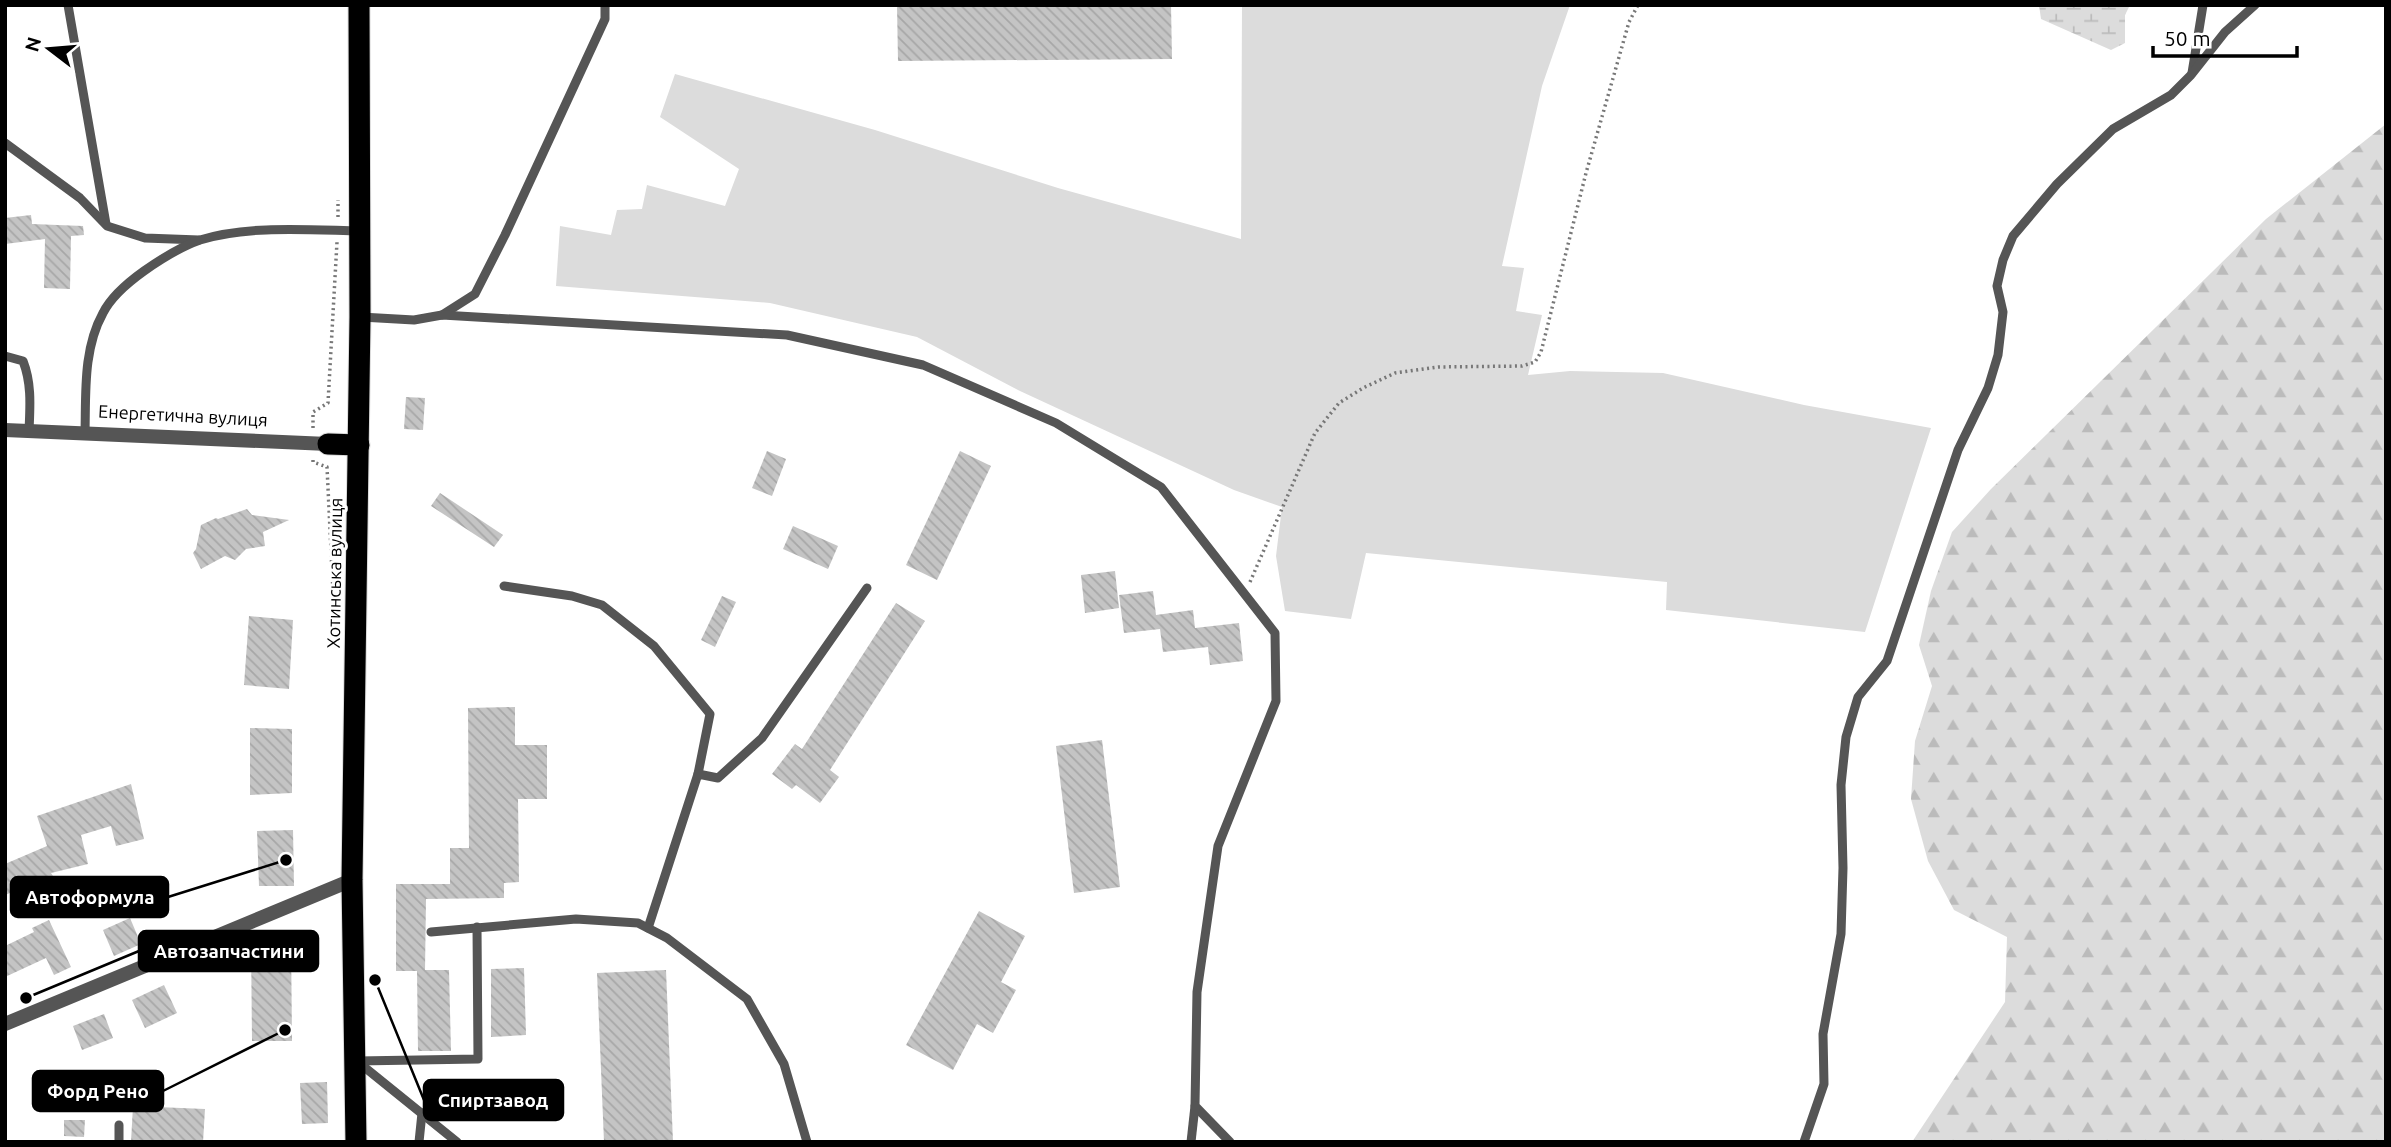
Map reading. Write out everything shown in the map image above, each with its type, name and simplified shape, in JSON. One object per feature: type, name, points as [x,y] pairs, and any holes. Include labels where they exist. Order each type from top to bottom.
[{"type":"highway","name":"Хотинська вулиця","points":[[356,1142],[357,1061],[352,880],[359,445],[359,5]]},
{"type":"highway","name":"Енергетична вулиця","points":[[321,444],[359,445]]},
{"type":"street","name":"Енергетична вулиця","points":[[5,430],[321,444]]},
{"type":"street","points":[[5,1024],[352,880]]},
{"type":"lane","points":[[68,5],[107,226]]},
{"type":"lane","points":[[442,315],[475,294],[605,19],[605,5]]},
{"type":"lane","points":[[2192,75],[2203,5]]},
{"type":"lane","points":[[1804,1142],[1824,1084],[1823,1034],[1841,934],[1841,785],[1846,737],[1858,697],[1887,661],[1958,450],[1988,388],[1998,355],[2003,312],[1997,286],[2003,260],[2013,236],[2057,184],[2113,129],[2171,96],[2192,75],[2225,32],[2255,5]]},
{"type":"lane","points":[[5,144],[80,198],[107,226],[145,238],[200,240],[244,232],[298,229],[360,231]]},
{"type":"lane","points":[[85,433],[88,357],[103,312],[131,281],[164,257],[200,240]]},
{"type":"lane","points":[[360,317],[414,320],[442,315],[787,335],[923,365],[1056,423],[1161,487],[1275,633],[1276,701],[1218,846],[1197,992],[1195,1106],[1191,1142]]},
{"type":"lane","points":[[5,356],[23,360],[28,373],[29,431]]},
{"type":"lane","points":[[504,586],[572,596],[602,605],[654,646],[710,714],[698,774],[648,928]]},
{"type":"lane","points":[[698,774],[718,778],[762,738],[867,588]]},
{"type":"lane","points":[[431,932],[576,919],[638,923],[667,938],[747,999],[784,1064],[807,1142]]},
{"type":"lane","points":[[357,1061],[478,1059],[477,927]]},
{"type":"lane","points":[[357,1061],[457,1142]]},
{"type":"lane","points":[[1195,1106],[1230,1142]]},
{"type":"lane","points":[[419,1142],[422,1113]]},
{"type":"lane","points":[[119,1125],[119,1142]]},
{"type":"path","points":[[1245,593],[1315,433],[1339,403],[1395,373],[1438,367],[1522,366],[1535,362],[1541,352],[1586,173],[1629,22],[1637,5]]},
{"type":"path","points":[[334,619],[327,467],[313,463],[321,444],[313,412],[328,403],[338,191]]},
{"type":"green space","points":[[1242,5],[1570,5],[1542,86],[1502,266],[1524,268],[1516,311],[1542,315],[1528,375],[1570,371],[1663,373],[1804,405],[1931,428],[1865,632],[1666,610],[1667,582],[1366,553],[1351,619],[1285,611],[1276,556],[1282,507],[1234,490],[1020,391],[917,337],[770,303],[556,286],[560,226],[611,235],[617,210],[642,209],[647,185],[725,206],[739,169],[660,117],[675,74],[875,130],[1058,188],[1241,239]]},
{"type":"green space","points":[[2039,5],[2130,5],[2125,15],[2125,43],[2111,50],[2041,19]]},
{"type":"green space","points":[[2386,124],[2386,1142],[1912,1142],[2005,1002],[2007,937],[1954,910],[1928,861],[1911,799],[1915,741],[1932,686],[1919,645],[1931,591],[1952,532],[1991,489],[2266,219]]},
{"type":"building","points":[[897,5],[1171,5],[1172,59],[898,61]]},
{"type":"building","points":[[31,215],[32,224],[83,226],[84,235],[71,236],[70,289],[44,288],[45,239],[5,244],[5,218]]},
{"type":"building","points":[[406,397],[425,398],[423,430],[404,429]]},
{"type":"building","points":[[767,451],[786,459],[772,496],[752,488]]},
{"type":"building","points":[[960,451],[991,466],[937,580],[906,565]]},
{"type":"building","points":[[440,493],[503,535],[494,547],[431,506]]},
{"type":"building","points":[[247,509],[252,515],[289,520],[263,532],[265,546],[246,549],[235,560],[225,556],[201,569],[193,553],[201,525]]},
{"type":"building","points":[[793,526],[838,546],[828,569],[783,549]]},
{"type":"building","points":[[1115,571],[1119,608],[1085,613],[1081,575]]},
{"type":"building","points":[[1153,591],[1156,615],[1193,610],[1195,628],[1239,623],[1243,661],[1210,665],[1208,647],[1163,652],[1160,629],[1124,633],[1119,595]]},
{"type":"building","points":[[722,596],[736,602],[715,647],[701,640]]},
{"type":"building","points":[[896,603],[925,621],[830,770],[839,777],[820,803],[796,785],[792,789],[772,774],[795,744],[802,749]]},
{"type":"building","points":[[249,616],[293,620],[289,689],[244,685]]},
{"type":"building","points":[[515,707],[515,745],[547,745],[547,799],[518,799],[519,882],[504,883],[504,898],[426,899],[425,970],[449,970],[451,1051],[418,1051],[417,971],[396,971],[396,884],[450,884],[450,848],[469,848],[468,708]]},
{"type":"building","points":[[250,728],[292,729],[292,793],[250,795]]},
{"type":"building","points":[[1102,740],[1120,887],[1074,893],[1056,746]]},
{"type":"building","points":[[131,784],[144,839],[116,846],[111,826],[81,835],[88,864],[51,873],[53,876],[5,895],[5,864],[47,846],[37,816]]},
{"type":"building","points":[[293,830],[294,886],[259,886],[257,831]]},
{"type":"building","points":[[979,911],[1025,936],[1001,982],[1016,990],[993,1033],[977,1024],[953,1070],[906,1045]]},
{"type":"building","points":[[130,918],[141,944],[114,956],[103,930]]},
{"type":"building","points":[[49,920],[71,967],[54,975],[46,958],[5,977],[5,946],[34,932],[32,928]]},
{"type":"building","points":[[291,939],[292,1041],[252,1041],[251,940]]},
{"type":"building","points":[[524,968],[526,1035],[491,1037],[491,969]]},
{"type":"building","points":[[666,970],[673,1142],[604,1142],[597,973]]},
{"type":"building","points":[[164,985],[177,1013],[145,1028],[132,1000]]},
{"type":"building","points":[[104,1014],[113,1038],[82,1050],[73,1026]]},
{"type":"building","points":[[327,1082],[328,1123],[302,1124],[300,1083]]},
{"type":"building","points":[[133,1106],[205,1109],[203,1142],[131,1142]]},
{"type":"building","points":[[64,1120],[85,1120],[84,1137],[64,1136]]},
{"type":"place","name":"Автоформула","points":[[286,860]]},
{"type":"place","name":"Спиртзавод","points":[[375,980]]},
{"type":"place","name":"Автозапчастини","points":[[26,998]]},
{"type":"place","name":"Форд Рено","points":[[285,1030]]}]
